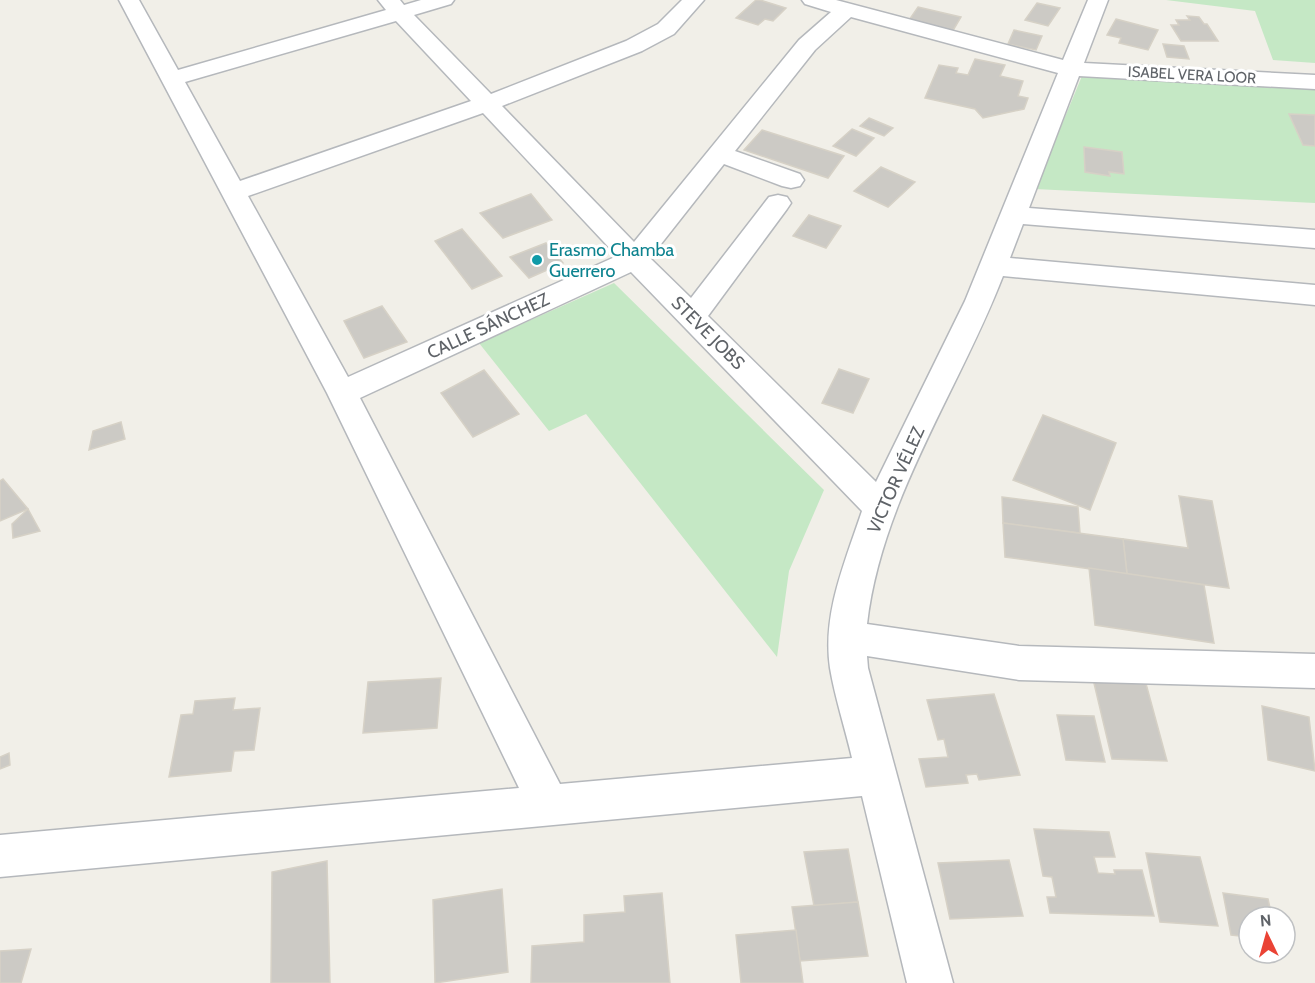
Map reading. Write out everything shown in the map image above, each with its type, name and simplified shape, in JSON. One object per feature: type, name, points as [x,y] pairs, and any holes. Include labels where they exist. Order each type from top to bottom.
[{"type":"street","points":[[129,0],[342,393],[549,805]]},
{"type":"street","points":[[170,79],[394,7],[444,0]]},
{"type":"street","points":[[232,192],[486,104],[634,46],[666,29],[694,0]]},
{"type":"street","name":"ISABEL VERA LOOR","points":[[812,0],[846,10],[880,9],[1069,69],[1315,82]]},
{"type":"street","name":"VICTOR VÉLEZ","points":[[930,983],[849,668],[846,637],[853,589],[880,508],[979,302],[1098,0]]},
{"type":"street","name":"STEVE JOBS","points":[[394,7],[635,259],[880,508]]},
{"type":"street","points":[[635,259],[807,45],[846,10]]},
{"type":"street","points":[[692,317],[785,192],[719,154]]},
{"type":"street","points":[[1014,215],[1315,239]]},
{"type":"street","name":"CALLE SÁNCHEZ","points":[[342,393],[635,259]]},
{"type":"street","points":[[993,266],[1315,295]]},
{"type":"street","points":[[846,637],[1019,663],[1315,671]]},
{"type":"street","points":[[0,856],[876,775]]},
{"type":"green space","points":[[1166,0],[1315,0],[1315,63],[1273,60],[1255,11]]},
{"type":"green space","points":[[1082,76],[1315,89],[1315,203],[1035,189]]},
{"type":"green space","points":[[614,283],[824,490],[789,571],[777,657],[586,414],[549,431],[479,343]]},
{"type":"building","points":[[756,0],[786,8],[773,21],[765,19],[758,25],[736,18]]},
{"type":"building","points":[[1037,3],[1060,8],[1048,26],[1025,20]]},
{"type":"building","points":[[918,7],[961,17],[951,34],[907,23]]},
{"type":"building","points":[[1187,16],[1199,17],[1204,24],[1207,24],[1218,41],[1181,41],[1171,25],[1179,25],[1176,20],[1190,20]]},
{"type":"building","points":[[1116,19],[1158,30],[1148,50],[1119,43],[1121,38],[1107,35]]},
{"type":"building","points":[[1014,30],[1042,36],[1036,50],[1008,44]]},
{"type":"building","points":[[1163,44],[1184,46],[1189,59],[1167,57]]},
{"type":"building","points":[[975,59],[1005,65],[1000,76],[1023,81],[1018,96],[1028,98],[1024,109],[983,118],[975,109],[925,98],[939,65],[958,68],[956,73],[968,75]]},
{"type":"building","points":[[1289,114],[1315,115],[1315,146],[1303,145]]},
{"type":"building","points":[[869,118],[893,128],[884,136],[860,126]]},
{"type":"building","points":[[852,129],[874,138],[856,156],[833,146]]},
{"type":"building","points":[[762,130],[844,156],[828,178],[744,150]]},
{"type":"building","points":[[1084,147],[1122,152],[1124,174],[1109,172],[1110,176],[1085,172]]},
{"type":"building","points":[[881,167],[915,182],[888,207],[854,191]]},
{"type":"building","points":[[531,194],[552,220],[503,238],[480,213]]},
{"type":"building","points":[[809,215],[841,226],[826,248],[793,236]]},
{"type":"building","points":[[462,229],[502,276],[472,289],[435,241]]},
{"type":"building","name":"Erasmo Chamba Guerrero","points":[[546,243],[563,263],[529,278],[510,257]]},
{"type":"building","points":[[382,306],[407,342],[364,358],[344,321]]},
{"type":"building","points":[[839,369],[869,379],[853,413],[822,403]]},
{"type":"building","points":[[484,370],[519,414],[473,437],[441,393]]},
{"type":"building","points":[[1043,415],[1116,443],[1090,510],[1013,480]]},
{"type":"building","points":[[121,422],[125,439],[89,450],[93,431]]},
{"type":"building","points":[[3,479],[28,509],[0,521],[0,481]]},
{"type":"building","points":[[1179,496],[1212,501],[1229,588],[1127,574],[1123,539],[1188,548]]},
{"type":"building","points":[[1002,497],[1078,507],[1080,533],[1003,523]]},
{"type":"building","points":[[28,509],[40,531],[13,538],[12,524]]},
{"type":"building","points":[[1003,523],[1123,539],[1127,574],[1005,557]]},
{"type":"building","points":[[1089,568],[1204,585],[1214,643],[1095,625]]},
{"type":"building","points":[[441,678],[437,728],[363,733],[368,682]]},
{"type":"building","points":[[1093,679],[1145,680],[1167,761],[1112,759]]},
{"type":"building","points":[[994,694],[1020,775],[979,780],[977,774],[966,775],[968,783],[926,787],[919,759],[948,757],[944,739],[938,740],[927,700]]},
{"type":"building","points":[[235,698],[233,710],[260,708],[254,750],[234,751],[231,771],[169,777],[181,715],[193,714],[195,701]]},
{"type":"building","points":[[1262,706],[1309,717],[1315,771],[1268,760]]},
{"type":"building","points":[[1057,715],[1094,716],[1105,762],[1066,760]]},
{"type":"building","points":[[9,753],[10,765],[0,769],[0,757]]},
{"type":"building","points":[[1034,829],[1109,832],[1115,857],[1094,857],[1098,873],[1115,874],[1114,870],[1142,870],[1154,916],[1050,913],[1047,897],[1056,897],[1052,877],[1043,876]]},
{"type":"building","points":[[848,849],[858,902],[814,906],[804,852]]},
{"type":"building","points":[[1146,853],[1200,857],[1218,926],[1160,922]]},
{"type":"building","points":[[1009,860],[1023,916],[950,919],[938,863]]},
{"type":"building","points":[[327,861],[330,983],[271,983],[272,872]]},
{"type":"building","points":[[502,889],[508,972],[435,983],[433,900]]},
{"type":"building","points":[[662,893],[670,983],[531,983],[532,946],[584,942],[584,915],[625,912],[624,896]]},
{"type":"building","points":[[1223,893],[1268,899],[1269,905],[1237,905],[1237,936],[1231,935]]},
{"type":"building","points":[[858,902],[868,956],[800,961],[792,907]]},
{"type":"building","points":[[796,930],[803,983],[741,983],[736,935]]},
{"type":"building","points":[[31,949],[21,983],[0,983],[0,951]]},
{"type":"place","name":"Erasmo Chamba Guerrero","points":[[537,260]]}]
